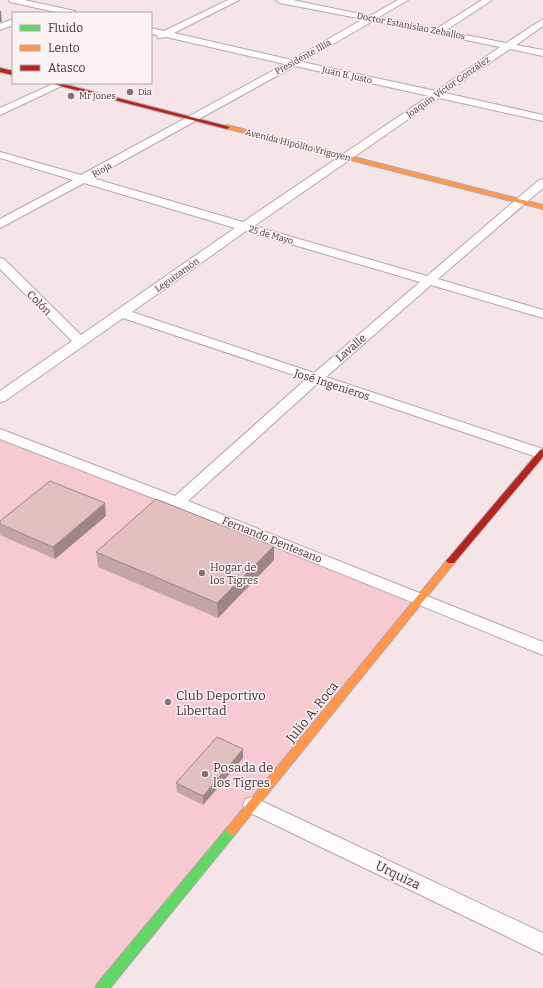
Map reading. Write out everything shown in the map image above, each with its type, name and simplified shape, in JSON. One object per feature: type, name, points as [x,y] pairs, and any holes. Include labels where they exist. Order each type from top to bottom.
[{"type":"street","points":[[14,0],[68,12]]},
{"type":"street","points":[[152,40],[235,0]]},
{"type":"street","name":"Doctor Estanislao Zeballos","points":[[280,0],[543,53]]},
{"type":"street","name":"Presidente Illia","points":[[198,117],[404,0]]},
{"type":"street","points":[[437,32],[488,0]]},
{"type":"street","points":[[36,12],[59,2]]},
{"type":"street","points":[[0,27],[12,22]]},
{"type":"street","name":"Joaquín Víctor González","points":[[350,155],[543,22]]},
{"type":"street","name":"Juan B. Justo","points":[[152,31],[543,118]]},
{"type":"street","points":[[0,64],[12,67]]},
{"type":"street","points":[[0,70],[12,73]]},
{"type":"street","points":[[0,112],[58,84]]},
{"type":"street","name":"Avenida Hipólito Yrigoyen","points":[[58,84],[198,117],[524,199],[543,208]]},
{"type":"street","name":"Avenida Hipólito Yrigoyen","points":[[80,84],[198,117]]},
{"type":"street","name":"Rioja","points":[[0,224],[84,180],[198,117]]},
{"type":"street","name":"25 de Mayo","points":[[0,155],[543,314]]},
{"type":"street","name":"Leguizamón","points":[[0,398],[122,314],[244,227],[350,155]]},
{"type":"street","name":"Lavalle","points":[[177,502],[543,182]]},
{"type":"street","name":"Avenida Hipólito Yrigoyen","points":[[524,199],[543,200]]},
{"type":"street","name":"Colón","points":[[0,262],[80,342]]},
{"type":"street","name":"José Ingenieros","points":[[122,314],[315,380],[543,454]]},
{"type":"street","name":"Fernando Dentesano","points":[[0,434],[177,502],[543,649]]},
{"type":"street","name":"Julio A. Roca","points":[[102,988],[254,805],[419,599],[543,454]]},
{"type":"street","name":"Urquiza","points":[[254,805],[543,944]]},
{"type":"shaded area","name":"Club Deportivo Libertad","points":[[0,434],[419,599],[102,988],[0,988]]},
{"type":"building","points":[[50,481],[105,503],[53,547],[0,524],[0,521]]},
{"type":"building","points":[[156,499],[274,546],[217,603],[96,552]]},
{"type":"building","points":[[217,737],[243,749],[203,796],[176,783]]},
{"type":"traffic: fast","points":[[102,988],[232,830]]},
{"type":"traffic: slow","points":[[227,127],[543,207]]},
{"type":"traffic: slow","points":[[232,830],[451,561]]},
{"type":"traffic: jam","points":[[0,70],[12,73]]},
{"type":"traffic: jam","points":[[56,84],[227,127]]},
{"type":"traffic: jam","points":[[451,561],[543,452]]},
{"type":"place","name":"Dia","points":[[130,92]]},
{"type":"place","name":"Mr Jones","points":[[71,96]]},
{"type":"place","name":"Hogar de los Tigres","points":[[202,573]]},
{"type":"place","name":"Club Deportivo Libertad","points":[[168,702]]},
{"type":"place","name":"Posada de los Tigres","points":[[205,774]]}]
